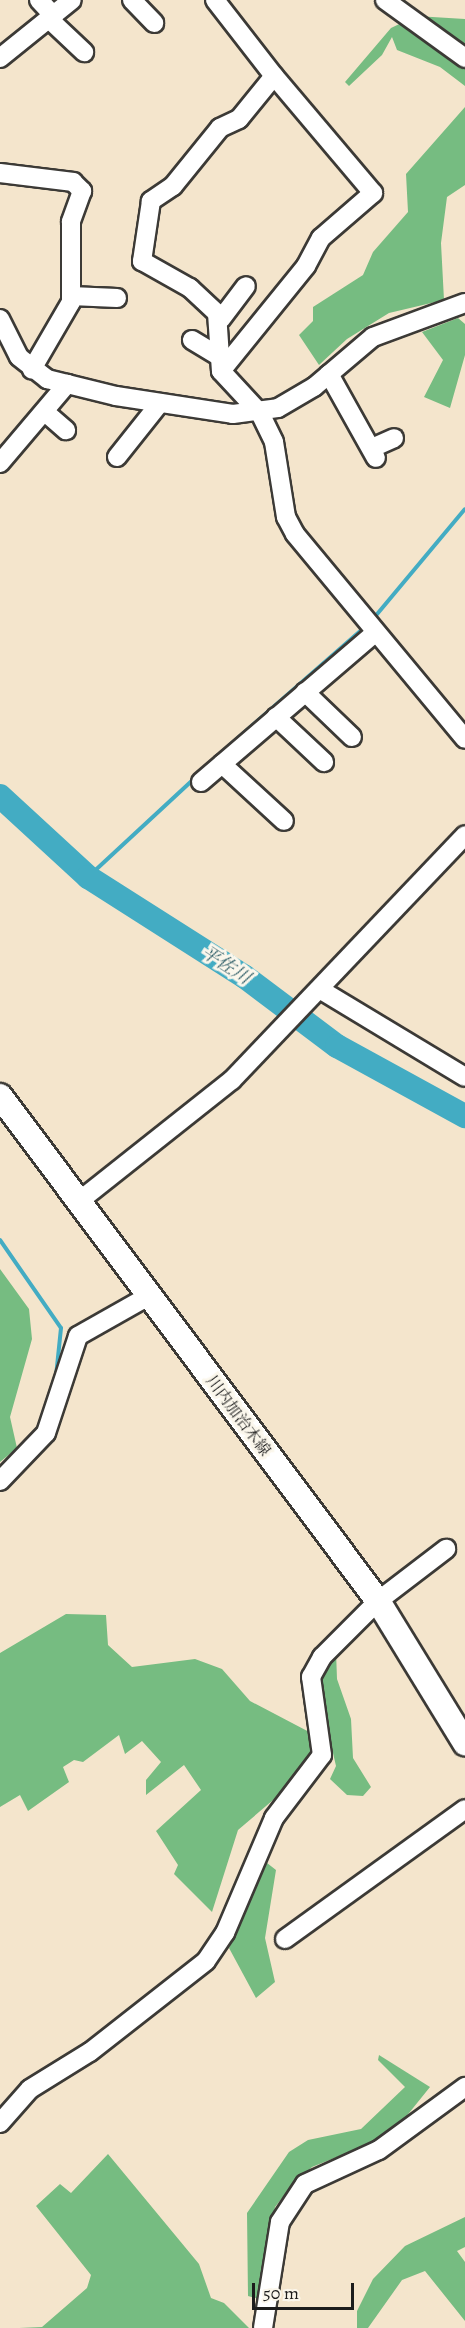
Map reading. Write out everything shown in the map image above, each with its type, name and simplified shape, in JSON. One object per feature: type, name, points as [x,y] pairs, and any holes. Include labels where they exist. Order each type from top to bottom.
[{"type":"main road","name":"川内加治木線","points":[[0,1096],[147,1297],[378,1601],[465,1743]]},
{"type":"street","points":[[39,0],[52,18],[84,52]]},
{"type":"street","points":[[0,58],[72,0]]},
{"type":"street","points":[[132,0],[154,23]]},
{"type":"street","points":[[215,0],[274,76],[373,193],[321,238],[306,267],[219,363]]},
{"type":"street","points":[[385,0],[465,58]]},
{"type":"street","points":[[222,320],[190,288],[142,261],[143,223],[158,192],[173,186],[220,128],[239,119],[274,76]]},
{"type":"street","points":[[0,173],[73,182],[82,191],[71,222],[71,296],[32,369]]},
{"type":"street","points":[[219,363],[222,320],[246,286]]},
{"type":"street","points":[[71,296],[117,298]]},
{"type":"street","points":[[0,319],[19,357],[32,369],[67,384],[160,403],[260,412],[278,408],[329,374],[373,337],[465,303]]},
{"type":"street","points":[[192,340],[219,363],[260,412],[274,442],[286,517],[295,534],[465,739]]},
{"type":"street","points":[[329,374],[374,453],[394,438]]},
{"type":"street","points":[[1,458],[45,412],[67,384]]},
{"type":"street","points":[[117,457],[160,403]]},
{"type":"street","points":[[45,412],[66,430]]},
{"type":"street","points":[[201,782],[305,692],[370,627]]},
{"type":"street","points":[[305,692],[352,737]]},
{"type":"street","points":[[276,717],[324,762]]},
{"type":"street","points":[[222,764],[284,821]]},
{"type":"street","points":[[78,1202],[207,1101],[278,1036],[464,839]]},
{"type":"street","points":[[318,993],[465,1077]]},
{"type":"street","points":[[0,1481],[46,1433],[78,1336],[147,1297]]},
{"type":"street","points":[[0,2123],[30,2089],[90,2052],[206,1961],[225,1933],[274,1818],[322,1755],[311,1677],[322,1657],[378,1601],[446,1549]]},
{"type":"street","points":[[285,1939],[465,1809]]},
{"type":"street","points":[[263,2327],[280,2222],[305,2184],[379,2150],[465,2087]]},
{"type":"green space","points":[[416,16],[465,19],[465,86],[440,67],[397,50],[392,37],[382,55],[349,86],[345,82],[391,28]]},
{"type":"green space","points":[[465,107],[465,185],[447,197],[441,243],[444,300],[389,313],[347,339],[319,365],[299,335],[313,321],[313,307],[363,275],[373,252],[408,212],[406,174]]},
{"type":"green space","points":[[458,318],[465,324],[465,355],[450,408],[424,397],[443,360],[422,332]]},
{"type":"green space","points":[[0,1269],[29,1309],[32,1339],[10,1417],[17,1448],[0,1462]]},
{"type":"green space","points":[[66,1614],[106,1615],[108,1645],[132,1667],[195,1659],[222,1669],[250,1701],[313,1734],[316,1755],[306,1772],[238,1830],[212,1912],[174,1874],[178,1865],[156,1831],[201,1790],[184,1765],[146,1795],[146,1780],[161,1762],[142,1741],[125,1754],[119,1735],[83,1762],[74,1760],[63,1767],[69,1782],[28,1811],[20,1795],[0,1807],[0,1653]]},
{"type":"green space","points":[[336,1651],[337,1679],[351,1719],[353,1758],[371,1787],[363,1796],[347,1795],[330,1779],[336,1766],[321,1701],[323,1674]]},
{"type":"green space","points":[[267,1863],[276,1870],[265,1938],[275,1982],[256,1998],[229,1948]]},
{"type":"green space","points":[[379,2055],[430,2087],[405,2118],[374,2142],[312,2167],[290,2188],[275,2207],[263,2300],[248,2296],[247,2213],[289,2152],[308,2140],[361,2129],[405,2087],[378,2060]]},
{"type":"green space","points":[[108,2154],[199,2264],[211,2298],[224,2303],[249,2328],[19,2328],[42,2327],[87,2288],[91,2275],[36,2206],[60,2184],[71,2193]]},
{"type":"green space","points":[[465,2217],[465,2247],[457,2251],[465,2262],[465,2321],[425,2271],[402,2280],[368,2328],[357,2328],[357,2311],[373,2279],[405,2246]]},
{"type":"waterway","points":[[373,619],[465,509]]},
{"type":"waterway","points":[[222,752],[366,626]]},
{"type":"waterway","points":[[88,877],[195,778]]},
{"type":"waterway","name":"平佐川","points":[[0,796],[88,877],[245,977],[337,1046],[465,1116]]},
{"type":"waterway","points":[[0,1240],[61,1328],[56,1376]]}]
